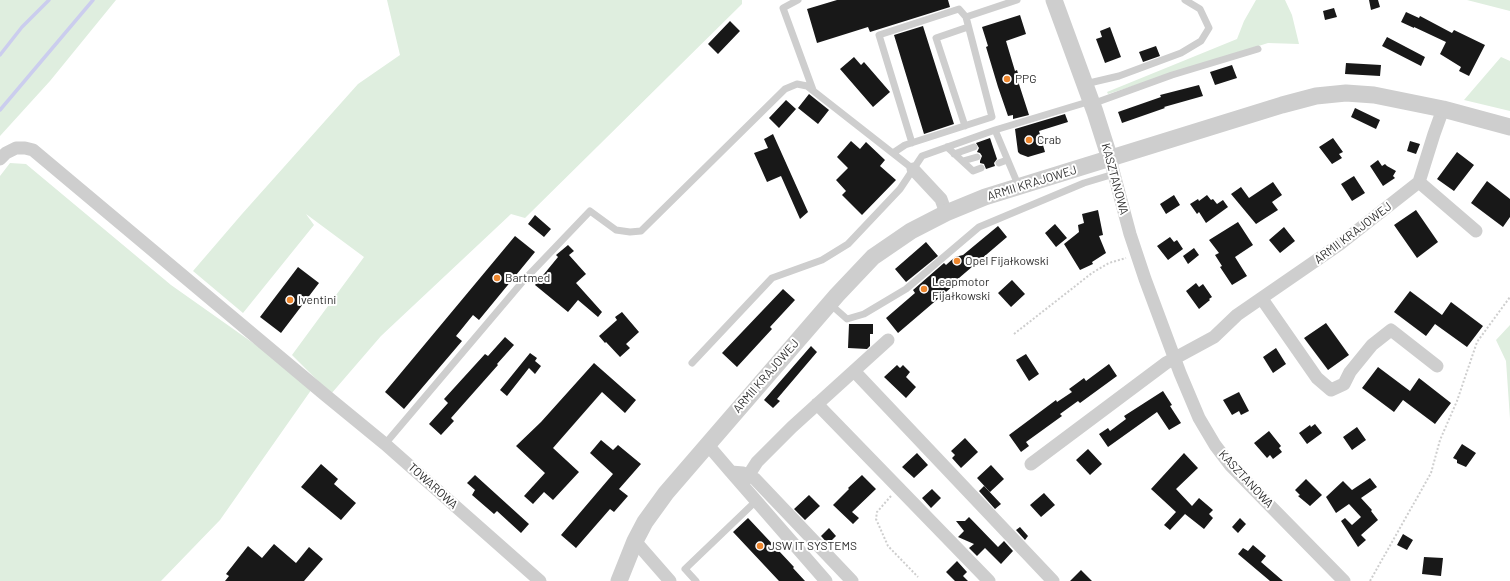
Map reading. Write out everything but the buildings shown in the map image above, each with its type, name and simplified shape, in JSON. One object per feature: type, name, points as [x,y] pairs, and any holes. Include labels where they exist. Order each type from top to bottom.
[{"type":"street","name":"KASZTANOWA","points":[[1054,0],[1085,84],[1112,166],[1130,234],[1174,358],[1199,418],[1215,445],[1231,466],[1344,581]]},
{"type":"street","name":"ARMII KRAJOWEJ","points":[[619,581],[645,522],[666,493],[829,304],[873,258],[883,250],[911,231],[946,213],[1019,187],[1112,166],[1282,105],[1316,96],[1346,93],[1374,94],[1443,109],[1510,128]]},
{"type":"street","points":[[1443,109],[1419,182],[1476,231]]},
{"type":"street","name":"TOWAROWA","points":[[0,159],[6,152],[16,148],[33,150],[385,444],[540,581]]},
{"type":"street","points":[[913,169],[941,198],[946,213]]},
{"type":"street","name":"ARMII KRAJOWEJ","points":[[1174,358],[1214,337],[1237,315],[1340,244],[1419,182]]},
{"type":"street","points":[[1262,299],[1317,378],[1332,390],[1344,384],[1350,372],[1372,345],[1391,330],[1437,366]]},
{"type":"street","points":[[748,476],[765,454],[817,404],[888,340]]},
{"type":"street","points":[[1031,464],[1174,358]]},
{"type":"street","points":[[854,371],[1053,581]]},
{"type":"street","points":[[817,404],[989,581]]},
{"type":"street","points":[[707,444],[826,581]]},
{"type":"street","points":[[731,472],[743,473],[755,479],[852,581]]},
{"type":"street","points":[[635,542],[670,581]]},
{"type":"lane","points":[[798,0],[783,8],[813,90]]},
{"type":"lane","points":[[966,17],[1017,0]]},
{"type":"lane","points":[[1085,84],[1119,76],[1160,61],[1180,53],[1201,41],[1209,28],[1200,8],[1185,0]]},
{"type":"lane","points":[[893,153],[905,145],[912,143],[965,126],[992,117],[966,17],[959,9],[880,35],[912,143]]},
{"type":"lane","points":[[965,126],[936,38],[968,27]]},
{"type":"lane","points":[[692,363],[772,278],[822,260],[848,244],[900,189],[922,156],[995,130],[1091,102],[1172,75],[1258,49]]},
{"type":"lane","points":[[385,444],[524,280],[590,211],[616,230],[630,232],[641,231],[785,89],[797,84],[808,86],[913,169]]},
{"type":"lane","points":[[995,130],[999,150],[1007,160],[1019,187]]},
{"type":"lane","points":[[947,147],[972,171],[981,168]]},
{"type":"lane","points":[[954,154],[974,147]]},
{"type":"lane","points":[[963,161],[977,157]]},
{"type":"lane","points":[[999,163],[1007,160]]},
{"type":"lane","points":[[829,304],[847,319],[864,314],[906,289],[979,227],[1084,183],[1112,166]]},
{"type":"lane","points":[[696,581],[685,569],[756,501]]},
{"type":"path","points":[[1014,334],[1092,273],[1109,263],[1128,258]]},
{"type":"path","points":[[1370,581],[1431,473],[1440,440],[1458,401],[1477,342],[1510,297]]},
{"type":"path","points":[[899,488],[877,512],[876,519],[888,546],[918,577]]},
{"type":"green space","points":[[0,0],[116,0],[50,81],[0,136]]},
{"type":"green space","points":[[387,0],[742,0],[742,4],[525,218],[511,214],[381,336],[331,394],[292,355],[364,257],[306,214],[314,225],[243,313],[193,271],[358,84],[400,55]]},
{"type":"green space","points":[[1256,0],[1285,0],[1292,15],[1299,44],[1268,43],[1108,94],[1107,92],[1237,39],[1244,21]]},
{"type":"green space","points":[[1467,0],[1510,0],[1510,11]]},
{"type":"green space","points":[[1501,57],[1510,61],[1510,111],[1464,100]]},
{"type":"green space","points":[[10,163],[26,164],[171,285],[314,386],[220,520],[161,581],[0,581],[0,176]]},
{"type":"green space","points":[[1510,325],[1510,419],[1506,361],[1496,340]]},
{"type":"waterway","points":[[0,55],[22,27],[49,0]]},
{"type":"waterway","points":[[0,110],[93,0]]},
{"type":"place","name":"PPG","points":[[1007,79]]},
{"type":"place","name":"Crab","points":[[1029,140]]},
{"type":"place","name":"Opel Fijałkowski","points":[[957,261]]},
{"type":"place","name":"Bartmed","points":[[497,278]]},
{"type":"place","name":"Leapmotor Fijałkowski","points":[[924,289]]},
{"type":"place","name":"Iventini","points":[[290,300]]},
{"type":"place","name":"JSW IT SYSTEMS","points":[[760,546]]}]
